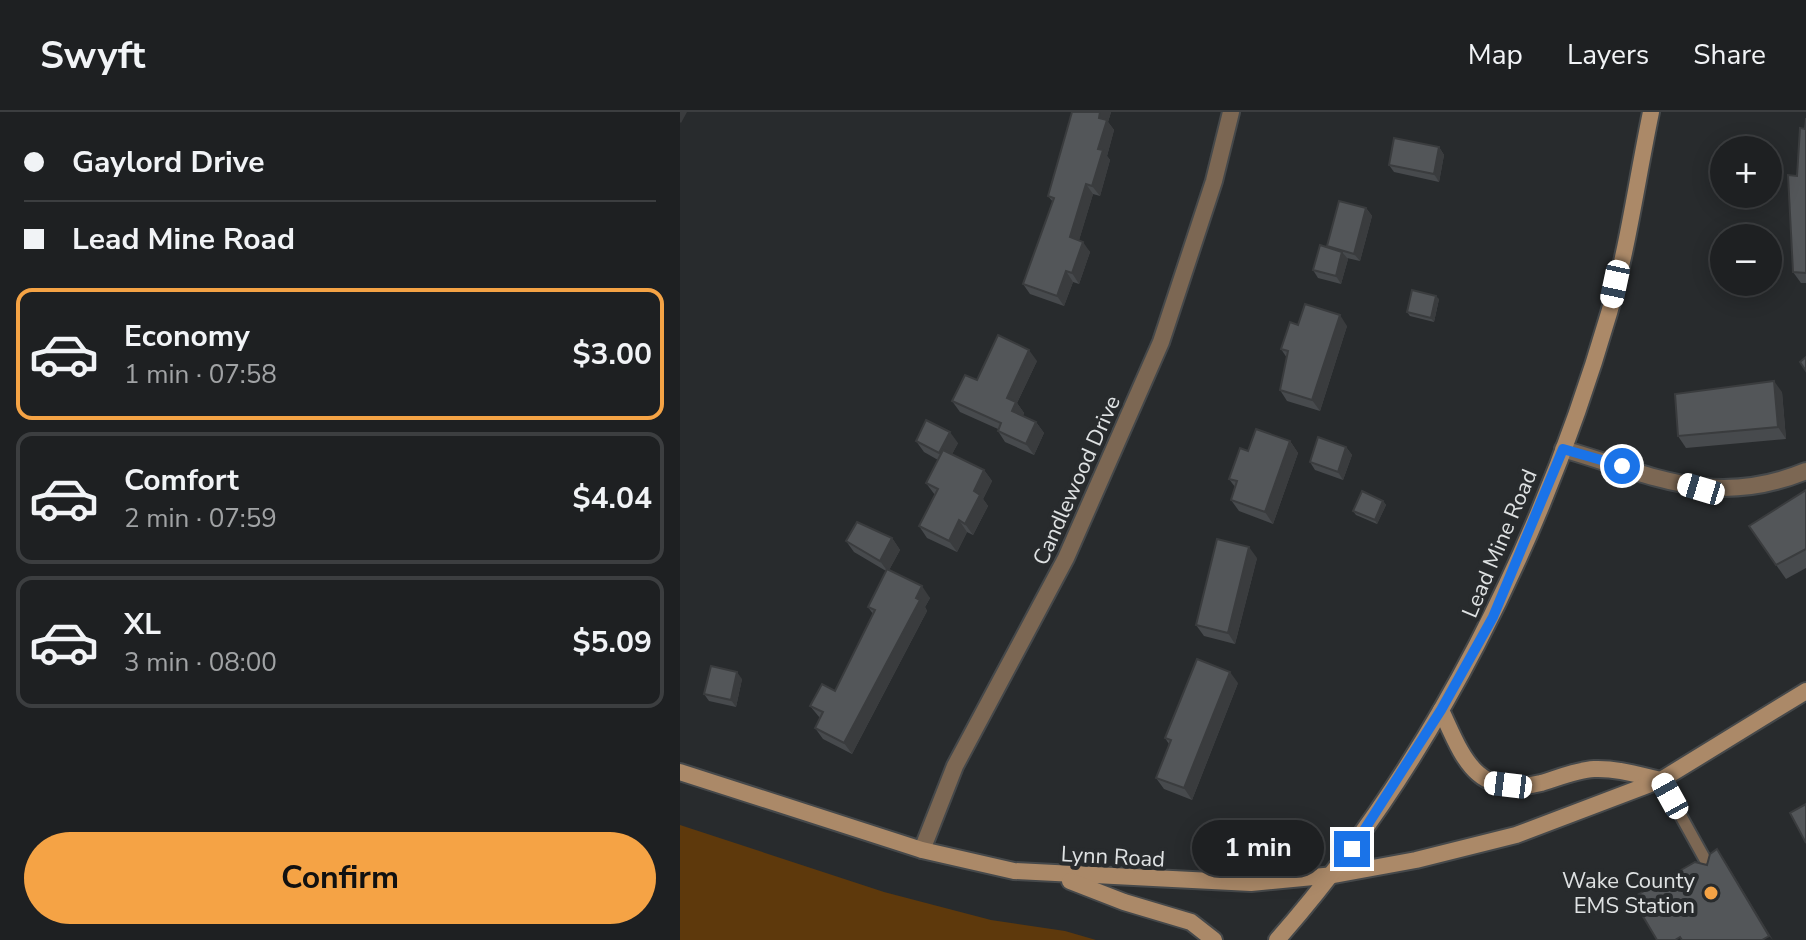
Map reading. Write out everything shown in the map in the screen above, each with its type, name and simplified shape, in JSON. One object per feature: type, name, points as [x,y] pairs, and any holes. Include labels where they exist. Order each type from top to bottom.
[{"type":"main road","name":"Lead Mine Road","points":[[1277,940],[1334,875],[1441,710],[1493,617],[1563,449],[1609,313],[1651,112]]},
{"type":"main road","name":"Lynn Road","points":[[680,772],[922,850],[1014,871],[1057,876],[1233,884],[1334,875],[1503,839],[1661,780],[1806,691]]},
{"type":"main road","points":[[1441,710],[1461,754],[1473,771],[1488,783],[1536,784],[1592,769],[1619,770],[1661,780]]},
{"type":"main road","points":[[1057,876],[1124,902],[1191,922],[1214,940]]},
{"type":"street","name":"Candlewood Drive","points":[[922,850],[955,766],[1048,594],[1161,342],[1214,181],[1231,112]]},
{"type":"street","points":[[1563,449],[1701,489],[1749,487],[1806,471]]},
{"type":"lane","points":[[1661,780],[1712,872]]},
{"type":"shaded area","points":[[680,825],[884,892],[991,920],[1065,931],[1096,940],[680,940]]},
{"type":"building","points":[[1072,112],[1100,112],[1099,118],[1107,120],[1098,149],[1103,150],[1092,186],[1086,184],[1070,237],[1083,242],[1072,273],[1066,271],[1057,296],[1023,284],[1054,198],[1048,196]]},
{"type":"building","points":[[1806,118],[1806,273],[1793,272],[1788,175],[1797,176],[1800,128],[1805,129]]},
{"type":"building","points":[[1394,138],[1439,147],[1434,174],[1389,165]]},
{"type":"building","points":[[1339,201],[1366,208],[1354,254],[1327,246]]},
{"type":"building","points":[[1320,245],[1342,252],[1336,276],[1313,270]]},
{"type":"building","points":[[1412,290],[1436,296],[1431,318],[1407,312]]},
{"type":"building","points":[[1305,304],[1340,315],[1312,400],[1280,390],[1288,351],[1281,349],[1290,322],[1298,325]]},
{"type":"building","points":[[998,335],[1029,350],[1007,398],[1016,402],[1012,411],[1036,422],[1026,444],[998,431],[1001,423],[952,401],[965,375],[977,380]]},
{"type":"building","points":[[1806,357],[1806,371],[1800,362]]},
{"type":"building","points":[[1774,381],[1778,427],[1678,436],[1675,394]]},
{"type":"building","points":[[926,420],[950,432],[939,453],[916,441]]},
{"type":"building","points":[[1256,429],[1290,441],[1265,512],[1231,500],[1237,481],[1229,479],[1240,448],[1248,451]]},
{"type":"building","points":[[1318,437],[1346,447],[1338,472],[1310,462]]},
{"type":"building","points":[[943,450],[984,470],[974,491],[980,495],[965,524],[959,520],[949,541],[919,526],[938,489],[926,483]]},
{"type":"building","points":[[1806,490],[1806,549],[1776,565],[1749,526]]},
{"type":"building","points":[[1362,491],[1383,501],[1375,520],[1353,511]]},
{"type":"building","points":[[857,522],[892,538],[880,561],[846,541]]},
{"type":"building","points":[[1217,539],[1249,547],[1228,633],[1196,625]]},
{"type":"building","points":[[887,569],[922,586],[916,598],[920,600],[844,743],[815,728],[823,712],[810,706],[822,684],[835,691],[875,610],[868,607]]},
{"type":"building","points":[[1197,659],[1230,672],[1184,788],[1156,778],[1171,740],[1165,738]]},
{"type":"building","points":[[711,666],[737,672],[731,700],[704,694]]},
{"type":"building","points":[[1806,804],[1806,843],[1790,813]]},
{"type":"building","name":"Wake County EMS Station","points":[[1717,849],[1769,936],[1762,940],[1682,940],[1680,937],[1657,940],[1632,898],[1695,862],[1707,865],[1710,854]]},
{"type":"place","name":"Wake County EMS Station","points":[[1711,893]]},
{"type":"route","points":[[1352,849],[1441,710],[1493,617],[1563,449],[1622,466]]}]
